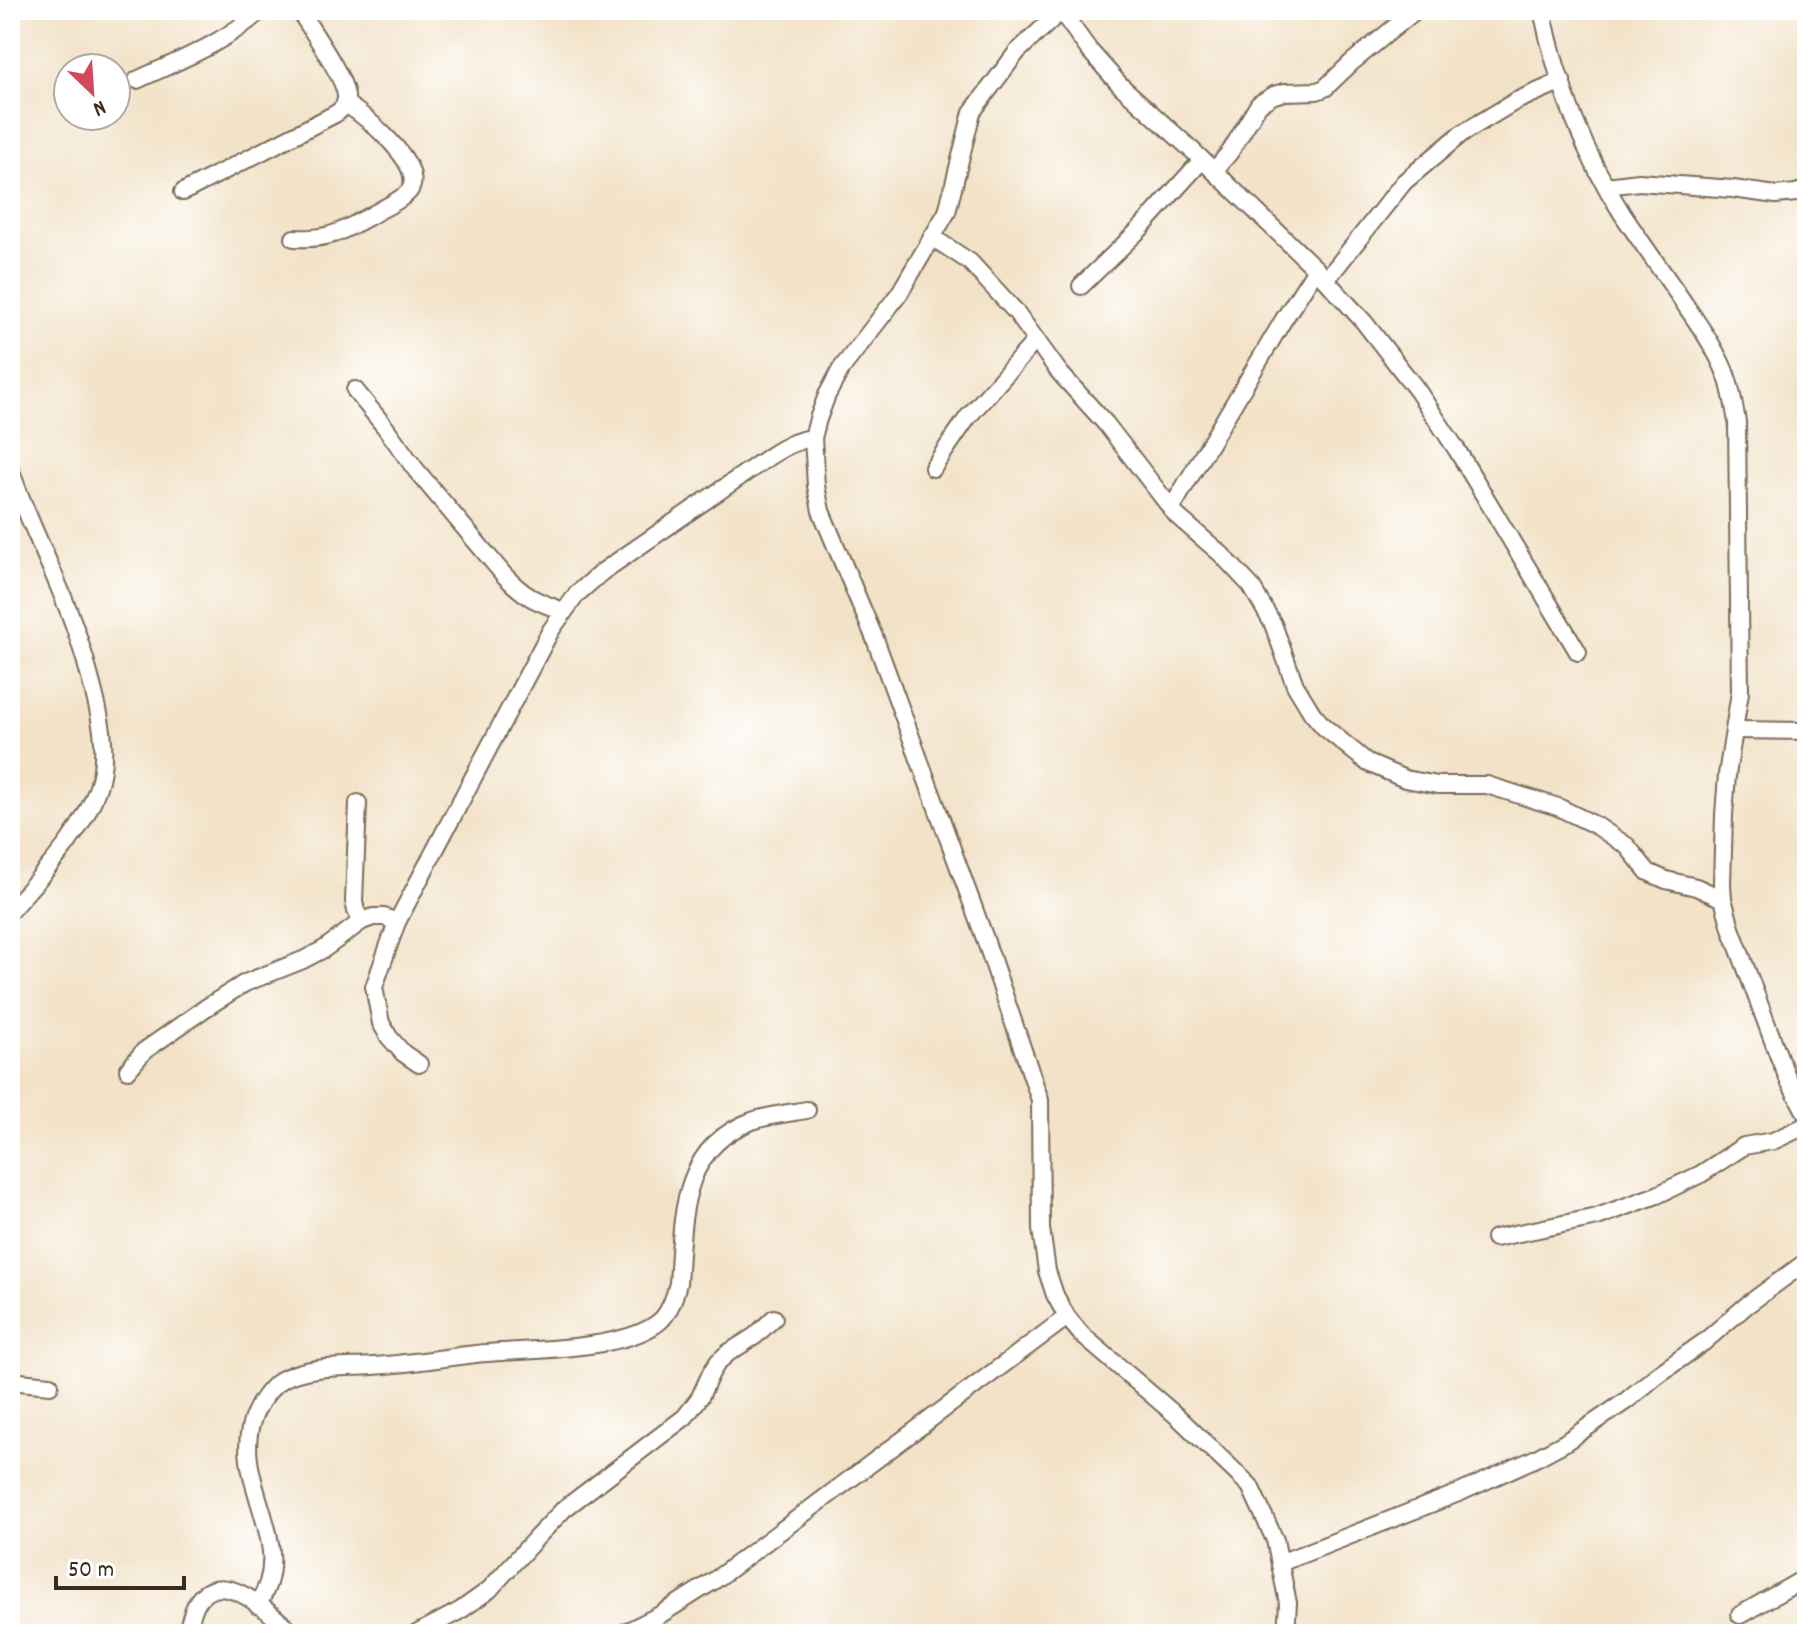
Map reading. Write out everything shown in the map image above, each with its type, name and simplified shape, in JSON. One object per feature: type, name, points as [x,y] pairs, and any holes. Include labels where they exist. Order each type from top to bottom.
[{"type":"street","points":[[137,80],[210,46],[261,10]]},
{"type":"street","points":[[183,192],[335,114],[345,103],[345,91],[334,65],[299,10]]},
{"type":"street","points":[[1286,1634],[1288,1603],[1275,1540],[1250,1486],[1179,1418],[1082,1335],[1055,1295],[1047,1271],[1041,1229],[1040,1100],[984,936],[875,639],[821,511],[813,465],[813,438],[818,419],[841,369],[899,294],[947,212],[972,112],[1017,52],[1061,10],[1089,50],[1121,86],[1321,275],[1364,322],[1417,390],[1457,450],[1578,652]]},
{"type":"street","points":[[1081,286],[1208,166],[1230,152],[1259,104],[1285,92],[1325,88],[1416,10]]},
{"type":"street","points":[[1542,10],[1553,57],[1579,131],[1606,186],[1711,343],[1732,396],[1737,422],[1740,692],[1727,775],[1721,870],[1723,899],[1779,1057],[1807,1115]]},
{"type":"street","points":[[1171,509],[1284,319],[1404,182],[1461,134],[1516,101],[1562,81]]},
{"type":"street","points":[[294,238],[322,238],[339,233],[390,205],[412,188],[410,173],[402,155],[379,128],[345,103]]},
{"type":"street","points":[[1606,186],[1639,182],[1776,195],[1807,189]]},
{"type":"street","points":[[932,237],[970,262],[1016,312],[1059,372],[1106,424],[1171,509],[1251,586],[1273,624],[1295,685],[1324,727],[1368,763],[1405,779],[1438,785],[1487,785],[1558,807],[1597,826],[1627,846],[1648,872],[1723,899]]},
{"type":"street","points":[[933,468],[968,417],[1036,340]]},
{"type":"street","points":[[355,390],[416,470],[519,591],[535,601],[563,611]]},
{"type":"street","points":[[419,1064],[403,1053],[389,1037],[381,1023],[374,987],[397,922],[551,630],[583,588],[602,572],[770,456],[789,444],[813,438]]},
{"type":"street","points":[[10,468],[74,625],[104,739],[98,788],[91,805],[65,847],[10,911]]},
{"type":"street","points":[[1735,730],[1807,731]]},
{"type":"street","points":[[358,803],[354,901],[362,921]]},
{"type":"street","points":[[128,1070],[144,1051],[245,983],[324,949],[362,921],[384,917],[397,922]]},
{"type":"street","points":[[257,1605],[269,1584],[271,1568],[267,1526],[248,1467],[247,1445],[254,1415],[277,1383],[297,1373],[321,1369],[607,1343],[639,1333],[660,1321],[675,1294],[684,1204],[691,1180],[703,1158],[717,1142],[744,1125],[767,1117],[807,1110]]},
{"type":"street","points":[[1495,1238],[1597,1217],[1645,1200],[1701,1174],[1744,1146],[1773,1141],[1807,1125]]},
{"type":"street","points":[[1280,1563],[1461,1492],[1564,1443],[1626,1401],[1807,1261]]},
{"type":"street","points":[[622,1634],[658,1616],[715,1580],[1067,1317]]},
{"type":"street","points":[[416,1634],[461,1610],[489,1590],[564,1509],[685,1417],[700,1397],[718,1362],[755,1336],[774,1318]]},
{"type":"street","points":[[10,1381],[50,1385]]},
{"type":"street","points":[[1740,1615],[1807,1577]]},
{"type":"street","points":[[187,1634],[202,1597],[216,1589],[231,1588],[294,1634]]}]
